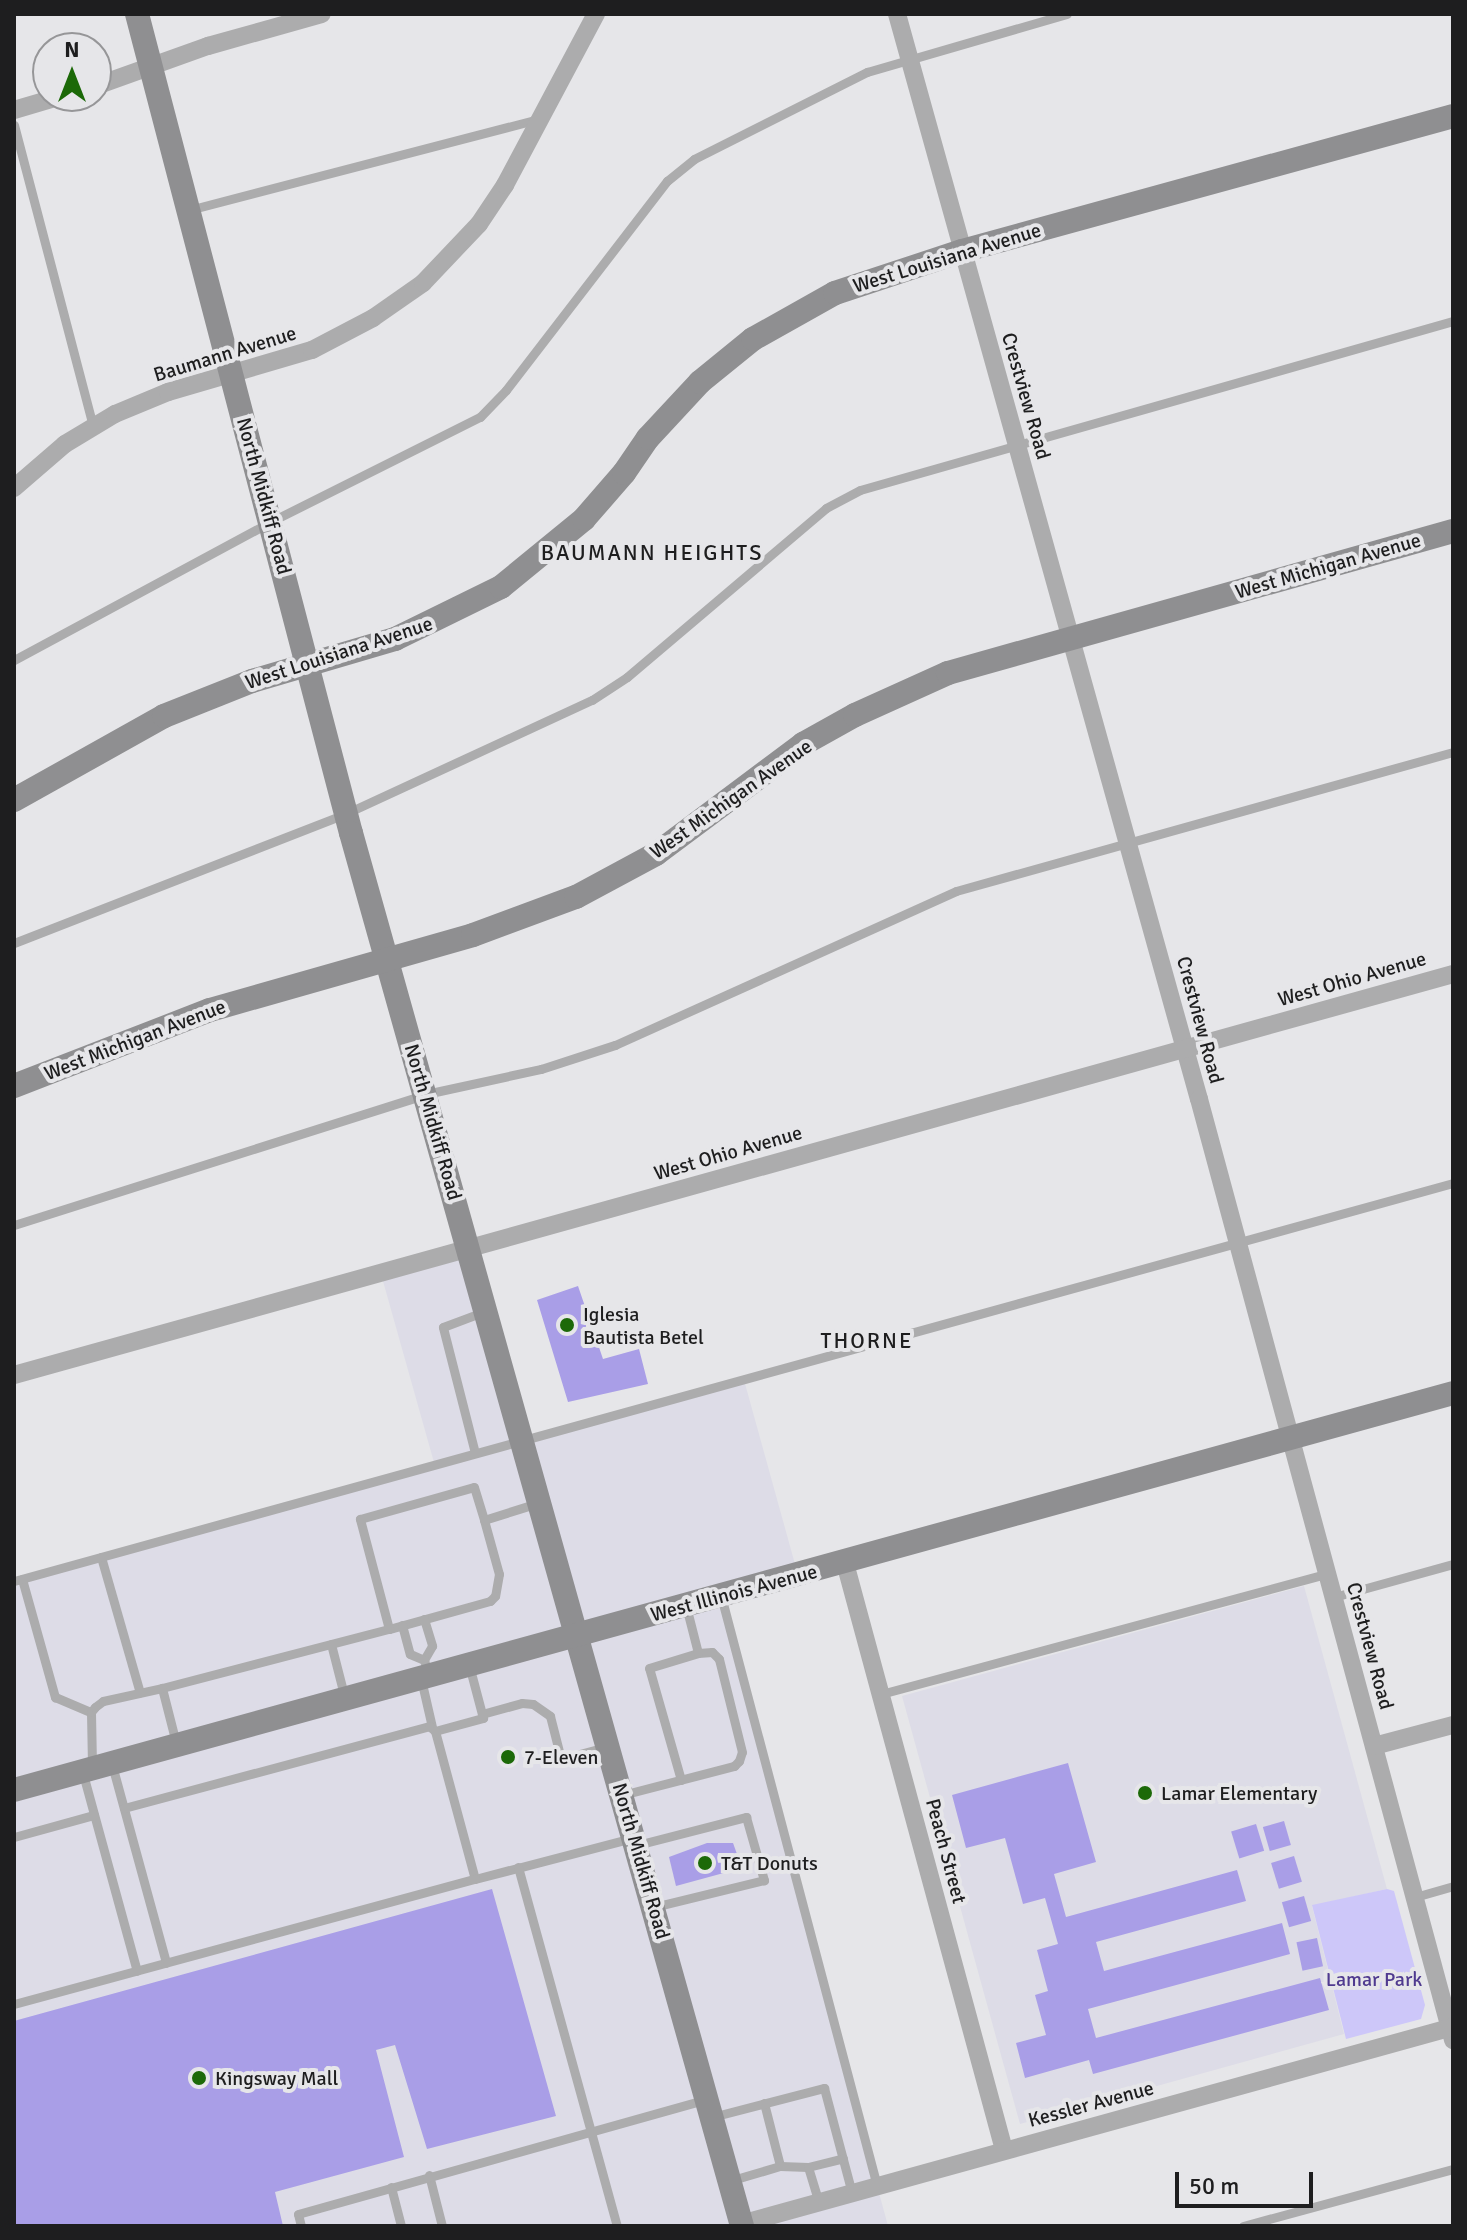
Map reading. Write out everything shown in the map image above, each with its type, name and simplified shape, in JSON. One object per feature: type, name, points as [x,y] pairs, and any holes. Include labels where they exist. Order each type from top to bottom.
[{"type":"main road","name":"North Midkiff Road","points":[[137,14],[347,813],[742,2225]]},
{"type":"main road","name":"West Louisiana Avenue","points":[[14,800],[164,716],[252,681],[421,629],[485,597],[523,572],[596,506],[648,438],[700,382],[767,330],[851,286],[962,251],[1453,116]]},
{"type":"main road","name":"West Michigan Avenue","points":[[14,1086],[210,1010],[537,915],[608,883],[686,834],[779,760],[855,715],[948,673],[1453,531]]},
{"type":"main road","name":"West Illinois Avenue","points":[[14,1790],[345,1699],[425,1672],[469,1665],[845,1563],[1453,1393]]},
{"type":"street","points":[[112,80],[322,14]]},
{"type":"street","name":"Baumann Avenue","points":[[14,488],[65,444],[138,403],[278,362],[338,338],[385,311],[423,283],[479,224],[505,185],[596,14]]},
{"type":"street","name":"Crestview Road","points":[[897,14],[1185,1049],[1452,2032]]},
{"type":"street","name":"West Ohio Avenue","points":[[14,1375],[1453,974]]},
{"type":"street","name":"Peach Street","points":[[845,1563],[1004,2150]]},
{"type":"street","points":[[1374,1746],[1453,1725]]},
{"type":"street","name":"Kessler Avenue","points":[[742,2225],[1004,2150],[1452,2032]]},
{"type":"lane","points":[[14,660],[270,522],[480,417],[506,390],[667,181],[694,159],[867,72],[1067,14]]},
{"type":"lane","points":[[189,210],[538,119]]},
{"type":"lane","points":[[14,125],[93,427]]},
{"type":"lane","points":[[14,943],[347,813],[592,700],[627,677],[826,508],[860,490],[1453,321]]},
{"type":"lane","points":[[14,1225],[426,1094],[541,1069],[615,1045],[956,891],[1453,752]]},
{"type":"lane","points":[[91,1712],[60,1702],[55,1697],[18,1580],[1453,1183]]},
{"type":"lane","points":[[475,1453],[443,1327],[486,1311]]},
{"type":"lane","points":[[91,1712],[103,1701],[162,1688],[389,1629],[490,1601],[495,1596],[499,1574],[474,1487],[360,1519],[389,1629]]},
{"type":"lane","points":[[484,1520],[541,1502]]},
{"type":"lane","points":[[101,1557],[140,1693]]},
{"type":"lane","points":[[1334,1597],[1453,1564]]},
{"type":"lane","points":[[881,1694],[1327,1574]]},
{"type":"lane","points":[[721,1596],[877,2186]]},
{"type":"lane","points":[[686,1606],[698,1653]]},
{"type":"lane","points":[[424,1619],[432,1646],[425,1672],[434,1729],[475,1879]]},
{"type":"lane","points":[[402,1625],[410,1654],[425,1672]]},
{"type":"lane","points":[[331,1644],[345,1699]]},
{"type":"lane","points":[[622,1795],[681,1780],[734,1766],[742,1752],[719,1659],[712,1652],[698,1653],[649,1668],[681,1780]]},
{"type":"lane","points":[[124,1808],[483,1718],[469,1665]]},
{"type":"lane","points":[[162,1688],[176,1746]]},
{"type":"lane","points":[[482,1714],[522,1703],[533,1704],[550,1716],[561,1759],[609,1746]]},
{"type":"lane","points":[[91,1712],[94,1815],[137,1971]]},
{"type":"lane","points":[[95,1768],[124,1808],[166,1963]]},
{"type":"lane","points":[[14,1837],[94,1815]]},
{"type":"lane","points":[[14,2004],[518,1867],[746,1817],[764,1880],[654,1907]]},
{"type":"lane","points":[[518,1867],[617,2226]]},
{"type":"lane","points":[[1415,1897],[1453,1886]]},
{"type":"lane","points":[[301,2226],[298,2214],[590,2131],[709,2108],[764,2103],[824,2088],[852,2193]]},
{"type":"lane","points":[[764,2103],[780,2166]]},
{"type":"lane","points":[[729,2181],[780,2166],[808,2167],[843,2158]]},
{"type":"lane","points":[[808,2167],[819,2202]]},
{"type":"lane","points":[[1243,2226],[1453,2169]]},
{"type":"lane","points":[[429,2175],[442,2226]]},
{"type":"lane","points":[[391,2187],[401,2226]]},
{"type":"shaded area","points":[[461,1252],[527,1441],[744,1380],[798,1575],[718,1597],[888,2226],[14,2226],[14,1582],[435,1466],[381,1274]]},
{"type":"shaded area","name":"Lamar Elementary","points":[[1304,1586],[1387,1889],[1312,1906],[1344,2034],[1020,2124],[902,1696]]},
{"type":"green space","name":"Lamar Park","points":[[1387,1889],[1394,1891],[1425,2005],[1421,2019],[1346,2039],[1312,1905]]},
{"type":"building","name":"Iglesia Bautista Betel","points":[[578,1286],[603,1359],[639,1349],[648,1384],[568,1402],[537,1300]]},
{"type":"building","points":[[1068,1763],[1096,1862],[1054,1874],[1066,1917],[1237,1870],[1246,1901],[1096,1942],[1104,1971],[1282,1923],[1290,1954],[1088,2009],[1096,2038],[1320,1978],[1329,2010],[1093,2074],[1089,2060],[1025,2078],[1016,2043],[1046,2035],[1035,1995],[1048,1991],[1037,1950],[1058,1944],[1045,1898],[1023,1904],[1005,1838],[966,1848],[952,1795]]},
{"type":"building","points":[[1284,1821],[1291,1845],[1270,1851],[1263,1827]]},
{"type":"building","points":[[1256,1824],[1264,1851],[1239,1858],[1231,1832]]},
{"type":"building","name":"T&T Donuts","points":[[707,1843],[733,1843],[742,1868],[676,1886],[669,1857]]},
{"type":"building","points":[[1294,1856],[1302,1882],[1279,1889],[1271,1863]]},
{"type":"building","name":"Kingsway Mall","points":[[492,1889],[556,2116],[427,2149],[395,2045],[376,2050],[404,2157],[275,2192],[283,2226],[14,2226],[14,2021]]},
{"type":"building","points":[[1304,1896],[1311,1921],[1289,1927],[1282,1902]]},
{"type":"building","points":[[1317,1938],[1323,1966],[1302,1971],[1296,1942]]},
{"type":"place","name":"Iglesia Bautista Betel","points":[[567,1325]]},
{"type":"place","name":"7-Eleven","points":[[508,1757]]},
{"type":"place","name":"Lamar Elementary","points":[[1145,1793]]},
{"type":"place","name":"T&T Donuts","points":[[705,1863]]},
{"type":"place","name":"Kingsway Mall","points":[[199,2078]]},
{"type":"district","name":"BAUMANN HEIGHTS","points":[[652,553]]},
{"type":"district","name":"THORNE","points":[[867,1341]]}]
